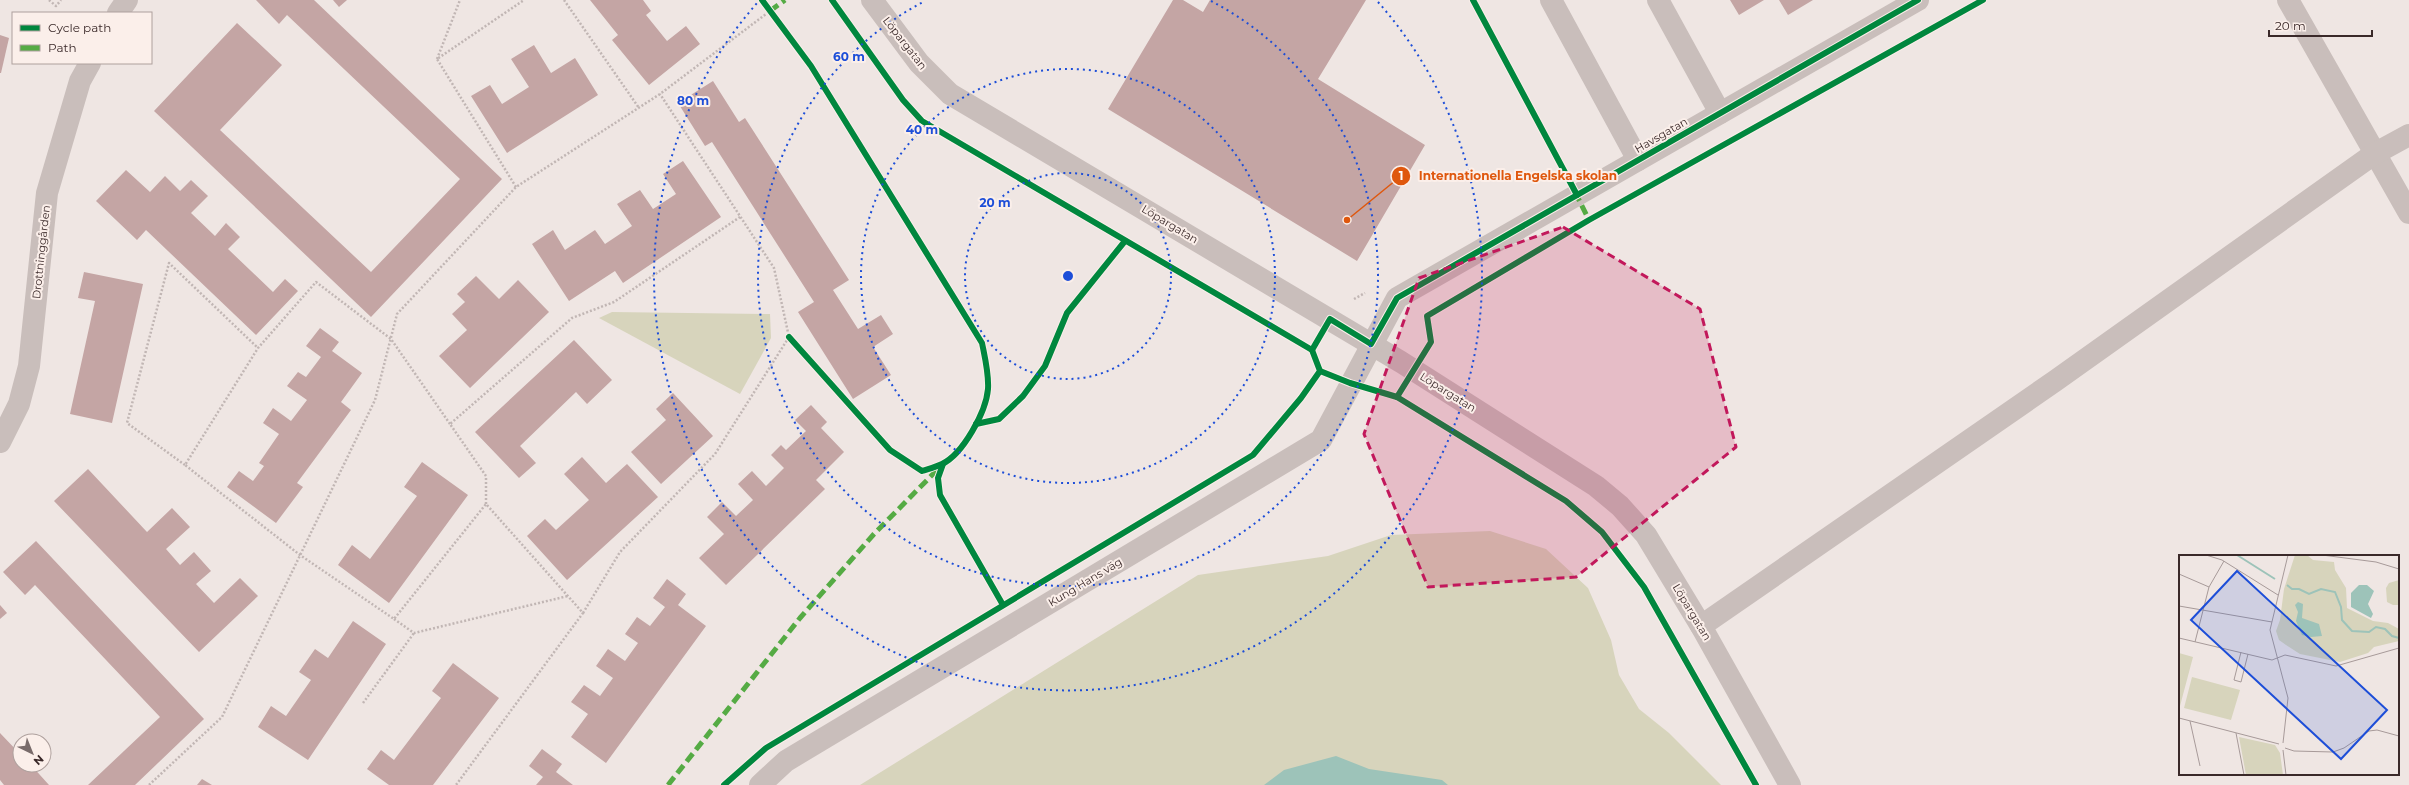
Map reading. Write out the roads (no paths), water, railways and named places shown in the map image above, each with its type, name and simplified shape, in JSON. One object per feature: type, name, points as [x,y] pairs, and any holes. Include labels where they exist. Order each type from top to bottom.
[{"type":"street","points":[[119,12],[127,0]]},
{"type":"street","name":"Löpargatan","points":[[872,0],[919,63],[950,94],[1371,344],[1596,486],[1620,506],[1646,535],[1701,626],[1790,785]]},
{"type":"street","points":[[1551,0],[1638,160]]},
{"type":"street","points":[[1658,0],[1720,113]]},
{"type":"street","name":"Havsgatan","points":[[1371,344],[1397,298],[1918,0]]},
{"type":"street","points":[[2288,0],[2374,154],[2409,213]]},
{"type":"street","name":"Drottninggården","points":[[0,442],[19,404],[29,366],[47,193],[80,81],[89,64]]},
{"type":"street","points":[[1701,626],[2062,377],[2374,154],[2409,135]]},
{"type":"street","name":"Kung Hans väg","points":[[760,785],[786,761],[1321,440],[1371,344]]},
{"type":"water","points":[[1336,756],[1369,769],[1442,780],[1448,785],[1264,785],[1284,770]]},
{"type":"place","name":"Internationella Engelska skolan","points":[[1347,220]]}]
